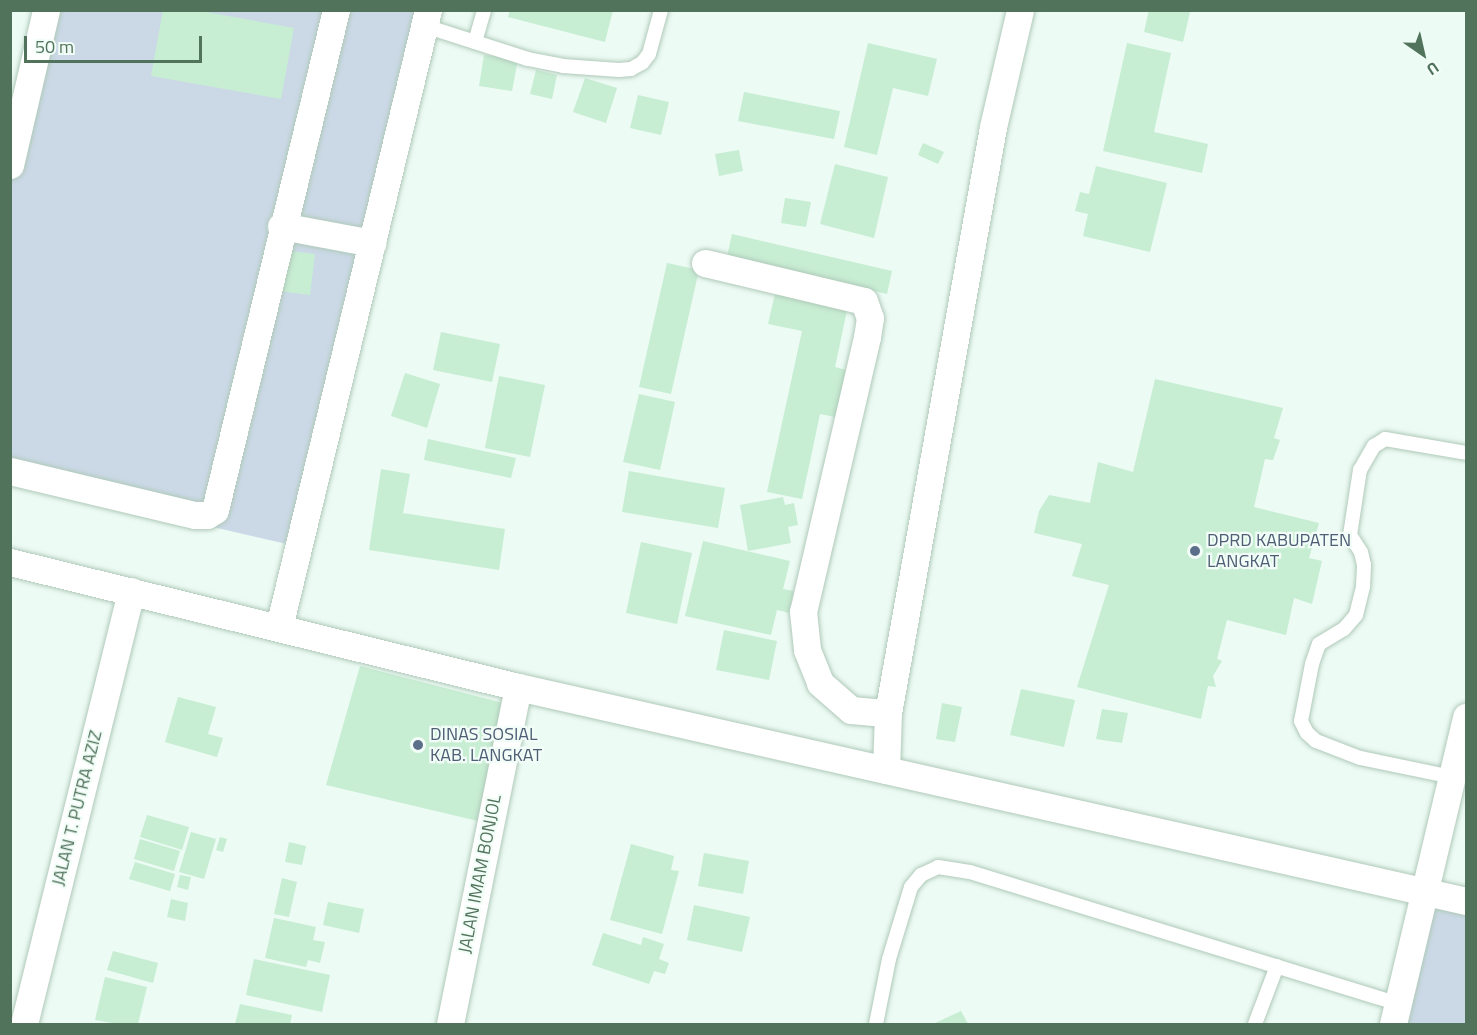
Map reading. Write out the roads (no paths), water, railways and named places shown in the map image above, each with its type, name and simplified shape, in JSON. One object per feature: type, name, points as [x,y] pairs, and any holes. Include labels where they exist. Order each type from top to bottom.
[{"type":"street","points":[[10,165],[17,104],[46,10]]},
{"type":"street","points":[[10,471],[195,515],[207,515],[215,510],[281,226],[336,10]]},
{"type":"street","points":[[886,770],[888,712],[993,127],[1020,10]]},
{"type":"street","points":[[279,627],[427,18]]},
{"type":"street","points":[[281,226],[372,243]]},
{"type":"street","points":[[705,263],[864,301],[870,318],[867,337],[803,611],[807,650],[820,683],[851,710],[888,712]]},
{"type":"street","points":[[10,562],[518,687],[1467,901]]},
{"type":"street","name":"JALAN T. PUTRA AZIZ","points":[[24,1024],[131,591]]},
{"type":"street","name":"JALAN IMAM BONJOL","points":[[450,1024],[518,687]]},
{"type":"street","points":[[1395,1014],[1467,717]]},
{"type":"lane","points":[[475,42],[484,10]]},
{"type":"lane","points":[[427,18],[475,42],[528,59],[563,66],[631,69],[642,63],[649,54],[661,10]]},
{"type":"lane","points":[[1452,777],[1360,758],[1316,741],[1307,733],[1302,721],[1312,664],[1319,644],[1344,629],[1356,615],[1363,586],[1364,565],[1361,552],[1350,535],[1360,470],[1369,454],[1374,446],[1385,439],[1467,453]]},
{"type":"lane","points":[[876,1024],[889,959],[911,887],[921,875],[939,867],[970,872],[1276,966],[1395,1014]]},
{"type":"lane","points":[[1255,1024],[1276,966]]},
{"type":"place","name":"DPRD KABUPATEN LANGKAT","points":[[1195,551]]},
{"type":"place","name":"DINAS SOSIAL KAB. LANGKAT","points":[[418,745]]}]
